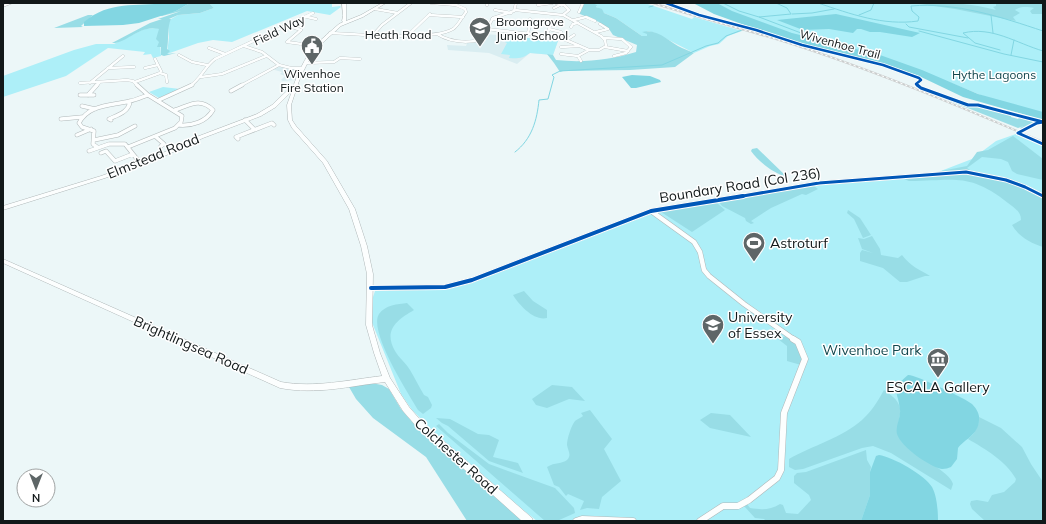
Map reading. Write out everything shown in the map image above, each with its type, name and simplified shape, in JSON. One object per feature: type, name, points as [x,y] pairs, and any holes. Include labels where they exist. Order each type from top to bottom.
[{"type":"main road","points":[[3,6],[12,3]]},
{"type":"main road","points":[[344,3],[345,22]]},
{"type":"main road","name":"Colchester Road","points":[[384,3],[359,18],[345,22],[330,33],[317,46],[303,68],[295,88],[289,105],[290,120],[322,158],[352,209],[368,263],[371,288],[368,305],[369,325],[387,379],[406,409],[420,425],[529,521]]},
{"type":"main road","name":"Elmstead Road","points":[[3,208],[140,164],[267,110],[280,101],[291,89],[295,88]]},
{"type":"main road","name":"Brightlingsea Road","points":[[3,261],[280,385],[292,388],[311,388],[387,379]]},
{"type":"street","points":[[374,34],[379,28],[411,3]]},
{"type":"street","points":[[407,36],[430,14],[463,17],[466,10],[461,6],[431,3]]},
{"type":"street","points":[[436,34],[448,39],[475,41],[483,38],[492,19],[511,13],[515,10],[516,3]]},
{"type":"street","points":[[538,6],[552,3]]},
{"type":"street","points":[[556,3],[561,4],[569,10],[563,15]]},
{"type":"street","points":[[579,12],[583,3]]},
{"type":"street","points":[[554,8],[561,4]]},
{"type":"street","points":[[375,9],[398,13]]},
{"type":"street","points":[[497,9],[511,13]]},
{"type":"street","points":[[515,10],[541,14],[563,15],[596,32],[604,38],[606,44],[605,47]]},
{"type":"street","name":"Field Way","points":[[207,65],[225,54],[289,26],[313,13]]},
{"type":"street","points":[[306,17],[316,19]]},
{"type":"street","name":"Heath Road","points":[[330,33],[407,36],[446,33],[453,29],[463,17]]},
{"type":"street","points":[[574,20],[586,17],[595,21]]},
{"type":"street","points":[[492,19],[511,21]]},
{"type":"street","points":[[528,34],[530,24],[528,21],[530,19]]},
{"type":"street","points":[[547,35],[550,26],[553,26],[554,24],[550,21]]},
{"type":"street","points":[[571,27],[573,24],[578,23]]},
{"type":"street","points":[[596,32],[608,29],[600,24]]},
{"type":"street","points":[[289,26],[301,30],[287,42],[302,44]]},
{"type":"street","points":[[486,29],[547,35],[568,39],[589,50],[599,50],[605,47],[628,51]]},
{"type":"street","points":[[549,29],[561,32]]},
{"type":"street","points":[[568,39],[574,35]]},
{"type":"street","points":[[604,38],[614,37],[627,41],[631,47],[628,51],[614,56]]},
{"type":"street","points":[[244,46],[262,52],[279,65],[292,68],[303,68]]},
{"type":"street","points":[[560,47],[579,46]]},
{"type":"street","points":[[209,48],[225,54]]},
{"type":"street","points":[[561,54],[578,56],[589,50]]},
{"type":"street","points":[[159,100],[183,90],[201,77],[207,65],[200,65],[185,60],[179,55]]},
{"type":"street","points":[[90,83],[123,56]]},
{"type":"street","points":[[201,77],[222,74],[266,56]]},
{"type":"street","points":[[578,56],[581,61]]},
{"type":"street","points":[[306,63],[334,62],[340,58],[360,59]]},
{"type":"street","points":[[155,59],[161,71],[160,73]]},
{"type":"street","points":[[110,62],[115,62]]},
{"type":"street","points":[[145,68],[158,65]]},
{"type":"street","points":[[232,90],[279,65]]},
{"type":"street","points":[[108,68],[127,69],[134,67]]},
{"type":"street","points":[[135,82],[160,73],[166,75],[167,82]]},
{"type":"street","points":[[80,83],[127,80],[135,82],[148,94],[175,110],[183,118],[179,125],[156,137],[128,147]]},
{"type":"street","points":[[88,95],[100,82]]},
{"type":"street","points":[[82,106],[95,108],[130,101],[148,94]]},
{"type":"street","points":[[80,96],[94,95]]},
{"type":"street","points":[[111,120],[109,119],[127,110],[130,105],[130,101]]},
{"type":"street","points":[[175,110],[200,102],[208,105],[213,110],[211,114],[195,124],[188,126],[179,125]]},
{"type":"street","points":[[61,119],[82,117],[95,108]]},
{"type":"street","points":[[82,117],[80,125],[91,129],[94,133],[94,144],[96,147]]},
{"type":"street","points":[[246,120],[254,129]]},
{"type":"street","points":[[236,137],[272,123]]},
{"type":"street","points":[[94,140],[118,135],[135,126]]},
{"type":"street","points":[[77,136],[91,129]]},
{"type":"street","points":[[156,137],[164,144],[161,146]]},
{"type":"street","points":[[89,151],[96,147],[114,143],[125,144],[140,164]]},
{"type":"street","points":[[101,153],[106,151],[115,161],[134,154]]},
{"type":"street","name":"Boundary Road (Col 236)","points":[[371,288],[445,287],[472,280],[630,218],[651,212],[808,184],[966,172],[985,174],[1019,184],[1043,196]]},
{"type":"street","points":[[651,212],[694,242],[700,252],[704,270],[709,276],[744,304],[798,342],[804,359],[784,413],[781,470],[777,478],[749,500],[738,506],[723,506],[700,521]]},
{"type":"street","points":[[576,521],[582,519],[633,521]]},
{"type":"shaded area","points":[[165,3],[190,3],[176,11],[139,23],[84,26],[84,22],[94,15],[113,7]]},
{"type":"shaded area","points":[[190,3],[209,3],[214,8],[200,13],[178,15],[169,19],[171,19],[167,49],[170,51],[167,54],[176,53],[164,56],[161,55],[161,47],[157,47],[159,42],[156,39],[159,29],[152,28],[139,31],[123,41],[112,43],[150,23],[162,19],[158,19],[181,11],[162,16],[157,15],[176,11]]},
{"type":"shaded area","points":[[583,3],[592,3],[597,5],[596,7],[602,9],[604,13],[616,18],[642,36],[647,36],[647,34],[642,32],[653,32],[659,34],[677,46],[694,53],[675,67],[560,72],[547,54],[553,55],[556,60],[586,61],[607,59],[636,52],[637,45],[613,35],[609,29],[599,22],[580,14],[579,12]]},
{"type":"shaded area","points":[[693,3],[717,3],[732,11],[792,33],[880,55],[922,70],[978,94],[1043,112],[1043,120],[963,97],[919,76],[896,68],[778,37],[714,14]]},
{"type":"shaded area","points":[[913,3],[965,4],[996,10],[993,7],[996,6],[996,3],[1043,3],[1043,14],[1032,14],[1030,11],[1034,8],[1019,8],[1015,10],[1020,13],[1013,17],[1016,21],[955,9]]},
{"type":"shaded area","points":[[836,14],[920,33],[912,37],[870,32],[861,29],[857,29],[853,33],[829,29],[803,30],[777,20]]},
{"type":"shaded area","points":[[88,15],[93,15],[81,26],[83,27],[54,28]]},
{"type":"shaded area","points":[[486,34],[558,41],[553,55],[530,53],[517,64],[489,53],[448,50],[447,45],[466,46],[468,41],[484,39]]},
{"type":"shaded area","points":[[278,65],[284,67],[302,68],[296,80],[283,81],[281,80],[285,76],[280,74],[282,72],[271,69]]},
{"type":"shaded area","points":[[632,75],[650,76],[660,80],[661,82],[631,88],[622,77]]},
{"type":"shaded area","points":[[917,86],[975,106],[1011,115],[1011,117],[1018,119],[1020,117],[1034,121],[1034,123],[1022,130],[1020,128],[1024,126],[1018,128],[915,87]]},
{"type":"shaded area","points":[[1013,136],[1043,159],[1043,180],[1017,174],[1012,171],[1008,162],[1001,159],[982,157],[967,168],[970,170],[941,171],[967,166],[977,152],[988,150]]},
{"type":"shaded area","points":[[757,148],[787,177],[767,167],[758,159],[751,151],[752,149]]},
{"type":"shaded area","points":[[963,174],[984,176],[1014,184],[1034,192],[1043,198],[1043,247],[1022,236],[1012,225],[1021,220],[1021,217],[1015,208],[982,186],[961,180],[909,181],[904,179]]},
{"type":"shaded area","points":[[814,186],[818,189],[806,195],[802,194],[771,208],[751,221],[754,223],[751,224],[746,221],[745,218],[722,206],[719,202]]},
{"type":"shaded area","points":[[717,203],[725,210],[692,232],[661,212]]},
{"type":"shaded area","points":[[848,210],[860,218],[871,235],[863,238],[854,219],[847,213]]},
{"type":"shaded area","points":[[872,236],[880,249],[881,255],[898,258],[902,255],[912,265],[930,276],[925,276],[907,282],[900,282],[883,268],[860,261],[860,253],[862,250],[873,253],[862,249],[858,238],[864,239]]},
{"type":"shaded area","points":[[524,291],[533,301],[547,310],[547,318],[532,315],[519,304],[513,295]]},
{"type":"shaded area","points":[[407,303],[414,310],[397,322],[394,326],[391,331],[392,344],[398,356],[408,367],[424,395],[428,397],[432,405],[431,408],[423,414],[418,410],[398,377],[379,334],[377,322],[379,314],[385,309]]},
{"type":"shaded area","points":[[786,336],[799,348],[803,359],[801,365],[787,361],[787,346],[778,339]]},
{"type":"shaded area","points":[[908,375],[930,382],[961,397],[972,404],[977,411],[979,418],[977,429],[958,448],[957,459],[951,467],[942,469],[930,465],[916,456],[904,445],[897,434],[900,413],[896,391],[898,384]]},
{"type":"shaded area","points":[[371,383],[382,385],[389,389],[401,409],[421,432],[524,521],[467,521],[426,457],[373,418],[356,399],[349,387]]},
{"type":"shaded area","points":[[552,385],[572,387],[585,401],[569,399],[547,408],[536,405],[532,399]]},
{"type":"shaded area","points":[[884,390],[896,399],[900,408],[898,433],[904,444],[946,474],[953,484],[951,490],[891,453],[873,446],[862,448],[803,469],[795,470],[789,467],[789,459],[837,436],[862,420],[874,406]]},
{"type":"shaded area","points":[[590,410],[612,439],[604,449],[621,481],[602,497],[599,509],[587,508],[580,510],[584,501],[568,494],[566,496],[559,487],[554,485],[547,467],[567,460],[569,455],[567,442],[572,426],[575,421],[583,416],[581,413]]},
{"type":"shaded area","points":[[711,413],[730,415],[751,437],[710,428],[700,420]]},
{"type":"shaded area","points":[[979,417],[1001,428],[1022,447],[1043,482],[1043,521],[985,521],[972,509],[970,504],[971,501],[977,500],[988,502],[992,495],[1004,492],[1015,482],[1016,479],[1001,461],[968,439],[976,430],[979,423]]},
{"type":"shaded area","points":[[436,418],[450,419],[478,434],[489,435],[499,440],[493,457],[518,463],[523,473],[489,461],[448,426]]},
{"type":"shaded area","points":[[439,424],[448,433],[489,464],[555,488],[574,508],[575,513],[557,521],[545,521],[436,426]]},
{"type":"shaded area","points":[[866,450],[867,460],[871,467],[870,495],[861,521],[766,521],[764,519],[755,518],[744,506],[747,504],[750,508],[766,509],[780,504],[783,505],[786,513],[798,514],[811,500],[809,495],[794,483],[794,476],[797,473],[806,472]]},
{"type":"shaded area","points":[[876,456],[885,456],[908,467],[928,482],[935,495],[938,521],[861,521],[870,495],[870,472]]},
{"type":"green space","points":[[209,3],[332,3],[332,7],[341,7],[330,15],[307,11],[232,42],[213,40],[198,43],[167,54],[169,37],[168,24],[171,19],[178,15],[200,13],[214,8]]},
{"type":"green space","points":[[592,3],[645,3],[692,19],[694,17],[742,31],[728,36],[719,44],[694,53],[655,33],[647,31],[647,36],[642,36],[616,18],[604,13]]},
{"type":"green space","name":"Hythe Lagoons","points":[[707,3],[1043,3],[1043,115],[1000,103],[949,82],[807,40]]},
{"type":"green space","points":[[144,29],[159,29],[161,56],[153,58],[151,54],[143,55],[145,52],[108,48],[66,76],[3,97],[3,76],[74,50],[96,44],[114,44]]},
{"type":"green space","points":[[508,36],[558,41],[553,55],[530,53],[520,58],[509,58],[510,55],[501,54],[507,43],[505,42]]},
{"type":"green space","points":[[163,87],[180,89],[159,98],[149,92]]},
{"type":"green space","name":"Wivenhoe Park","points":[[1019,133],[1043,144],[1043,521],[537,521],[503,494],[444,442],[412,410],[401,394],[371,320],[371,303],[375,291],[383,289],[425,288],[460,284],[651,211],[803,185],[933,174],[972,159],[996,141]]},
{"type":"waterway","points":[[723,3],[739,11],[759,17]]},
{"type":"waterway","points":[[759,17],[791,14],[787,8],[776,3]]},
{"type":"waterway","points":[[818,3],[867,18],[892,22],[918,21],[919,17],[912,11],[911,6],[945,6],[991,15]]},
{"type":"waterway","points":[[859,15],[871,10],[874,3]]},
{"type":"waterway","points":[[649,7],[653,6]]},
{"type":"waterway","points":[[792,14],[812,13],[834,9]]},
{"type":"waterway","points":[[991,15],[1043,31]]},
{"type":"waterway","points":[[991,15],[993,33]]},
{"type":"waterway","points":[[759,17],[801,33]]},
{"type":"waterway","points":[[906,24],[909,27],[968,38]]},
{"type":"waterway","points":[[515,152],[526,141],[533,129],[539,100],[548,99],[554,77],[552,75],[560,71],[662,65],[706,46],[718,43],[726,36],[750,27]]},
{"type":"waterway","points":[[919,31],[1004,54],[1043,62]]},
{"type":"waterway","points":[[1000,50],[975,43],[963,33],[974,31],[984,32],[1004,36],[1014,40]]},
{"type":"waterway","points":[[1011,55],[1014,40]]},
{"type":"waterway","points":[[1014,40],[1043,51]]},
{"type":"railway","points":[[653,3],[832,57],[923,92],[1043,142]]},
{"type":"cycle path","name":"Wivenhoe Trail","points":[[666,3],[699,15],[756,30],[802,45],[870,61],[908,73],[921,80],[916,84],[921,88],[968,105],[978,105],[1043,122]]},
{"type":"cycle path","points":[[1043,122],[1037,123],[1018,133],[1043,144]]},
{"type":"cycle path","points":[[371,288],[445,287],[472,280],[651,211],[819,183],[966,172],[1006,180],[1043,196]]},
{"type":"place","name":"Broomgrove Junior School","points":[[480,48]]},
{"type":"place","name":"Wivenhoe Fire Station","points":[[312,66]]},
{"type":"place","name":"Astroturf","points":[[754,262]]},
{"type":"place","name":"University of Essex","points":[[713,344]]},
{"type":"place","name":"ESCALA Gallery","points":[[938,378]]}]
